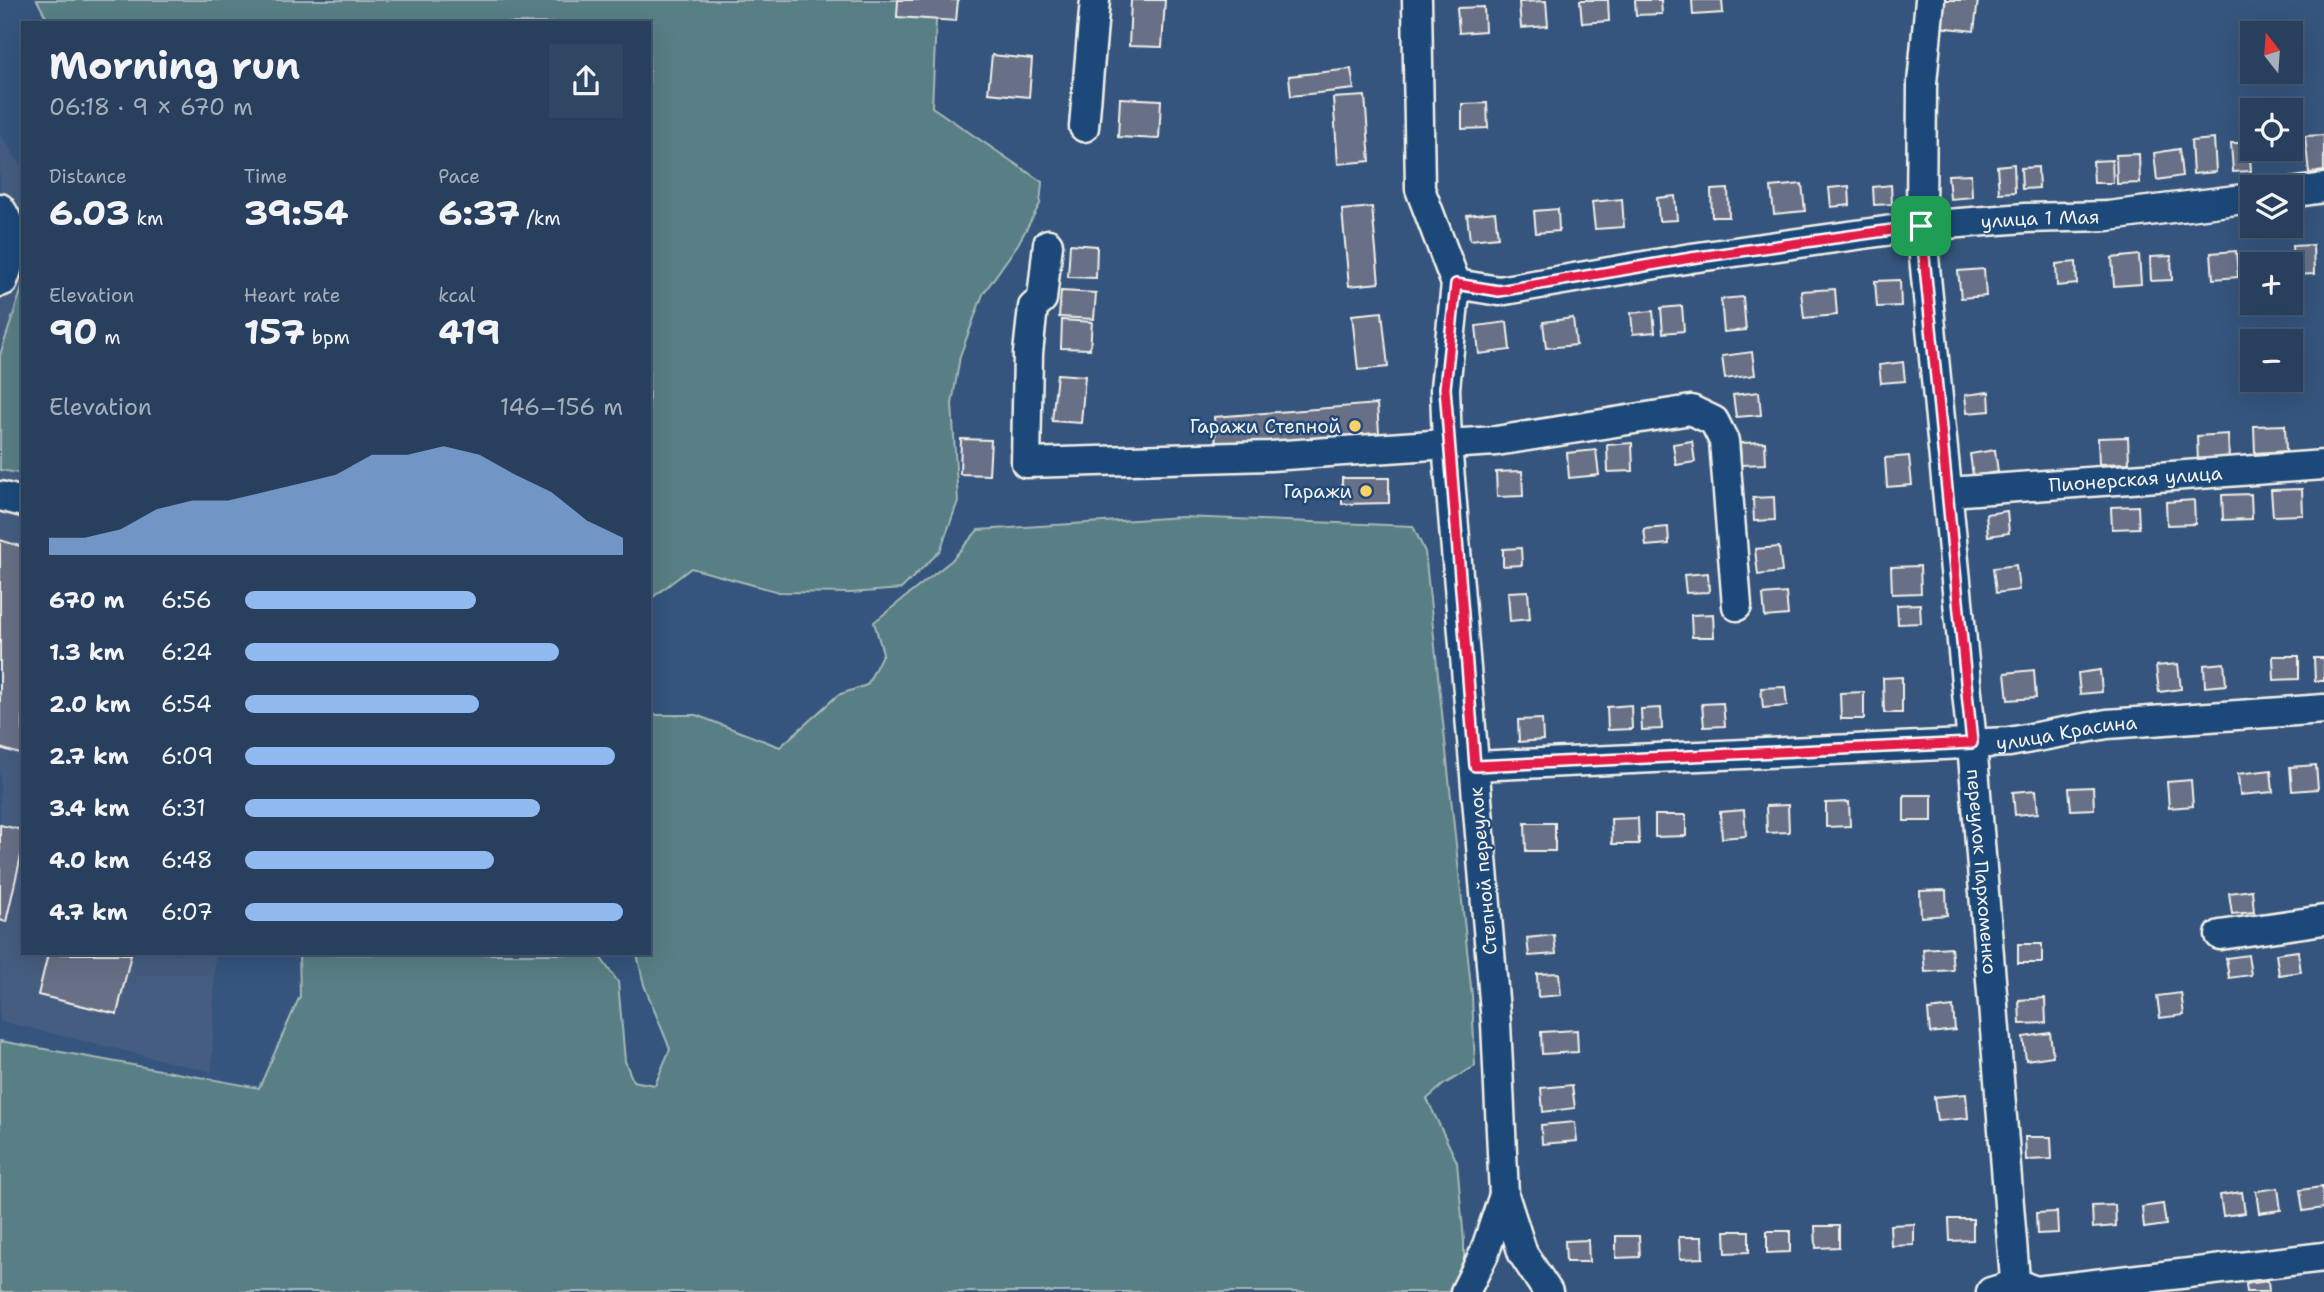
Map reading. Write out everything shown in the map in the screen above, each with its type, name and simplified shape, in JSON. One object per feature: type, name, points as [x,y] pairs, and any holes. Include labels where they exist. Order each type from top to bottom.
[{"type":"street","points":[[1084,127],[1095,0]]},
{"type":"street","name":"Степной переулок","points":[[1417,0],[1420,190],[1456,284],[1445,388],[1447,444],[1496,1023],[1504,1195],[1523,1254],[1548,1292]]},
{"type":"street","name":"переулок Пархоменко","points":[[1930,0],[1922,83],[1921,226],[1972,743],[2008,1289]]},
{"type":"street","points":[[2303,191],[2324,188]]},
{"type":"street","name":"улица 1 Мая","points":[[1456,284],[1499,291],[1691,258],[1921,226],[2025,218],[2108,216],[2240,200]]},
{"type":"street","points":[[0,208],[8,219],[14,255],[3,281],[0,282]]},
{"type":"street","points":[[1048,244],[1042,299],[1033,307],[1026,463],[1270,456],[1447,444],[1519,438],[1691,410],[1714,421],[1724,441],[1737,606]]},
{"type":"street","name":"Пионерская улица","points":[[1949,492],[2324,465]]},
{"type":"street","points":[[0,496],[21,501]]},
{"type":"street","name":"улица Красина","points":[[1475,766],[2009,742],[2107,724],[2324,709]]},
{"type":"street","points":[[2220,935],[2324,920]]},
{"type":"street","points":[[1465,1292],[1484,1254],[1504,1195]]},
{"type":"street","points":[[2008,1289],[2036,1291],[2324,1257]]},
{"type":"shaded area","points":[[0,134],[21,165],[21,955],[215,955],[212,1072],[0,1021]]},
{"type":"green space","points":[[37,0],[937,0],[932,107],[1042,182],[1040,204],[1018,244],[983,294],[960,356],[952,404],[958,501],[940,551],[901,589],[851,593],[779,592],[691,568],[651,598],[651,21],[48,21]]},
{"type":"green space","points":[[21,291],[21,474],[0,470],[0,355]]},
{"type":"green space","points":[[1182,517],[1413,526],[1425,552],[1472,996],[1475,1066],[1443,1085],[1427,1099],[1457,1162],[1464,1241],[1464,1292],[0,1292],[0,1041],[259,1088],[300,996],[299,955],[599,955],[618,982],[625,1061],[633,1081],[655,1085],[670,1049],[644,985],[637,955],[651,955],[651,715],[696,715],[780,747],[838,695],[867,685],[883,653],[874,622],[952,560],[978,530]]},
{"type":"building","points":[[898,0],[958,0],[956,21],[897,17]]},
{"type":"building","points":[[1131,0],[1165,0],[1162,47],[1129,46]]},
{"type":"building","points":[[1580,0],[1608,0],[1609,21],[1582,23]]},
{"type":"building","points":[[1635,0],[1661,0],[1662,14],[1636,15]]},
{"type":"building","points":[[1692,0],[1722,0],[1723,13],[1693,15]]},
{"type":"building","points":[[1942,0],[1978,0],[1974,31],[1939,27]]},
{"type":"building","points":[[1546,1],[1548,26],[1521,28],[1519,2]]},
{"type":"building","points":[[1484,7],[1485,31],[1459,33],[1457,8]]},
{"type":"building","points":[[992,55],[1032,59],[1029,97],[988,93]]},
{"type":"building","points":[[1351,69],[1354,89],[1291,96],[1289,76]]},
{"type":"building","points":[[1365,96],[1370,161],[1338,164],[1333,98]]},
{"type":"building","points":[[1120,98],[1161,100],[1159,139],[1118,137]]},
{"type":"building","points":[[1487,103],[1488,128],[1462,129],[1462,104]]},
{"type":"building","points":[[2324,135],[2324,171],[2309,173],[2305,136]]},
{"type":"building","points":[[2214,139],[2216,172],[2193,174],[2191,141]]},
{"type":"building","points":[[2231,143],[2240,143],[2240,161],[2250,161],[2251,171],[2233,172]]},
{"type":"building","points":[[2179,149],[2182,176],[2157,180],[2154,153]]},
{"type":"building","points":[[2139,154],[2140,183],[2117,184],[2116,155]]},
{"type":"building","points":[[2112,160],[2113,183],[2094,183],[2093,161]]},
{"type":"building","points":[[2014,164],[2015,192],[1999,193],[1997,166]]},
{"type":"building","points":[[2038,167],[2039,188],[2022,189],[2021,168]]},
{"type":"building","points":[[1971,174],[1972,197],[1950,199],[1948,175]]},
{"type":"building","points":[[1802,184],[1805,211],[1774,214],[1771,187]]},
{"type":"building","points":[[1891,185],[1892,204],[1874,205],[1873,187]]},
{"type":"building","points":[[1849,186],[1850,205],[1831,207],[1829,188]]},
{"type":"building","points":[[1728,189],[1729,217],[1712,217],[1711,190]]},
{"type":"building","points":[[1675,196],[1677,220],[1659,221],[1657,198]]},
{"type":"building","points":[[1622,199],[1624,227],[1595,229],[1592,202]]},
{"type":"building","points":[[1372,207],[1379,283],[1349,286],[1342,210]]},
{"type":"building","points":[[1558,209],[1559,231],[1536,233],[1534,211]]},
{"type":"building","points":[[1495,212],[1498,237],[1470,240],[1467,215]]},
{"type":"building","points":[[1070,244],[1097,246],[1096,278],[1068,277]]},
{"type":"building","points":[[2313,245],[2314,274],[2303,275],[2303,252],[2292,252],[2292,246]]},
{"type":"building","points":[[2236,251],[2238,277],[2213,279],[2211,253]]},
{"type":"building","points":[[2139,255],[2141,284],[2114,286],[2112,258]]},
{"type":"building","points":[[2171,256],[2172,280],[2151,281],[2150,257]]},
{"type":"building","points":[[2076,262],[2077,284],[2057,286],[2056,264]]},
{"type":"building","points":[[1984,269],[1986,296],[1961,298],[1958,271]]},
{"type":"building","points":[[1900,280],[1901,306],[1877,307],[1875,281]]},
{"type":"building","points":[[1835,289],[1837,315],[1804,318],[1801,291]]},
{"type":"building","points":[[1061,291],[1096,293],[1094,319],[1059,317]]},
{"type":"building","points":[[1743,297],[1746,330],[1724,332],[1721,299]]},
{"type":"building","points":[[1682,306],[1684,331],[1663,333],[1661,308]]},
{"type":"building","points":[[1653,311],[1655,332],[1633,334],[1631,313]]},
{"type":"building","points":[[1382,312],[1388,367],[1358,370],[1352,315]]},
{"type":"building","points":[[1573,318],[1576,345],[1546,348],[1543,322]]},
{"type":"building","points":[[1062,320],[1092,322],[1090,349],[1061,348]]},
{"type":"building","points":[[1507,322],[1510,350],[1479,354],[1476,326]]},
{"type":"building","points":[[1752,352],[1755,375],[1725,379],[1722,356]]},
{"type":"building","points":[[1903,362],[1905,381],[1881,383],[1879,365]]},
{"type":"building","points":[[1057,374],[1085,376],[1081,423],[1052,421]]},
{"type":"building","points":[[1759,392],[1761,415],[1736,417],[1733,395]]},
{"type":"building","points":[[1989,392],[1990,411],[1967,413],[1965,395]]},
{"type":"building","points":[[1377,404],[1379,433],[1216,446],[1214,417]]},
{"type":"building","points":[[2285,425],[2286,451],[2255,453],[2254,426]]},
{"type":"building","points":[[2228,434],[2229,461],[2198,462],[2197,436]]},
{"type":"building","points":[[2128,437],[2129,463],[2099,464],[2098,438]]},
{"type":"building","points":[[961,439],[991,440],[989,475],[960,474]]},
{"type":"building","points":[[1692,441],[1695,462],[1676,465],[1673,444]]},
{"type":"building","points":[[1765,442],[1766,464],[1741,465],[1740,443]]},
{"type":"building","points":[[1632,443],[1633,471],[1608,472],[1607,445]]},
{"type":"building","points":[[1596,450],[1599,475],[1569,478],[1567,453]]},
{"type":"building","points":[[1995,450],[1998,472],[1973,476],[1970,454]]},
{"type":"building","points":[[1909,456],[1912,485],[1887,487],[1885,458]]},
{"type":"building","points":[[1522,471],[1523,496],[1497,497],[1496,472]]},
{"type":"building","name":"Гаражи","points":[[1342,478],[1389,478],[1389,503],[1342,504]]},
{"type":"building","points":[[2302,489],[2303,515],[2273,516],[2271,490]]},
{"type":"building","points":[[2251,494],[2252,519],[2223,520],[2222,495]]},
{"type":"building","points":[[1774,497],[1775,520],[1754,521],[1753,498]]},
{"type":"building","points":[[2194,500],[2195,524],[2167,525],[2166,502]]},
{"type":"building","points":[[2138,506],[2139,528],[2112,529],[2111,507]]},
{"type":"building","points":[[2007,511],[2009,533],[1988,536],[1986,514]]},
{"type":"building","points":[[1668,527],[1669,544],[1646,546],[1644,529]]},
{"type":"building","points":[[0,540],[21,546],[21,754],[0,748]]},
{"type":"building","points":[[1779,547],[1782,572],[1758,575],[1755,549]]},
{"type":"building","points":[[1521,548],[1522,565],[1503,566],[1503,549]]},
{"type":"building","points":[[2016,565],[2019,590],[1996,593],[1993,568]]},
{"type":"building","points":[[1920,566],[1921,593],[1892,594],[1891,567]]},
{"type":"building","points":[[1708,573],[1709,592],[1686,593],[1684,575]]},
{"type":"building","points":[[1528,591],[1530,619],[1510,621],[1508,592]]},
{"type":"building","points":[[1786,593],[1788,615],[1765,617],[1763,595]]},
{"type":"building","points":[[1920,604],[1921,623],[1898,624],[1897,605]]},
{"type":"building","points":[[1713,614],[1714,637],[1692,637],[1691,615]]},
{"type":"building","points":[[2273,656],[2299,656],[2299,679],[2274,680]]},
{"type":"building","points":[[2314,658],[2324,658],[2324,681],[2315,681]]},
{"type":"building","points":[[2224,663],[2226,685],[2205,687],[2204,665]]},
{"type":"building","points":[[2178,664],[2181,689],[2159,692],[2156,666]]},
{"type":"building","points":[[2034,670],[2036,698],[2008,700],[2005,673]]},
{"type":"building","points":[[2100,670],[2102,692],[2080,694],[2078,673]]},
{"type":"building","points":[[1902,677],[1902,713],[1884,713],[1883,678]]},
{"type":"building","points":[[1785,687],[1787,706],[1763,708],[1761,688]]},
{"type":"building","points":[[1864,692],[1864,719],[1841,719],[1840,693]]},
{"type":"building","points":[[1723,703],[1725,726],[1704,727],[1702,704]]},
{"type":"building","points":[[1631,705],[1632,729],[1608,730],[1607,707]]},
{"type":"building","points":[[1661,708],[1662,729],[1642,730],[1641,709]]},
{"type":"building","points":[[1542,719],[1543,740],[1519,742],[1518,720]]},
{"type":"building","points":[[2316,765],[2318,789],[2292,791],[2290,767]]},
{"type":"building","points":[[2271,770],[2273,792],[2240,795],[2238,774]]},
{"type":"building","points":[[2191,780],[2193,806],[2169,808],[2167,782]]},
{"type":"building","points":[[2093,787],[2094,809],[2071,810],[2069,788]]},
{"type":"building","points":[[2036,790],[2038,813],[2015,815],[2013,792]]},
{"type":"building","points":[[1904,795],[1932,795],[1932,821],[1904,821]]},
{"type":"building","points":[[1849,802],[1850,826],[1826,827],[1826,803]]},
{"type":"building","points":[[1788,805],[1789,832],[1767,833],[1766,806]]},
{"type":"building","points":[[1744,810],[1746,836],[1722,838],[1720,812]]},
{"type":"building","points":[[1655,815],[1686,815],[1686,836],[1655,837]]},
{"type":"building","points":[[1638,818],[1639,844],[1612,844],[1611,819]]},
{"type":"building","points":[[1525,823],[1555,823],[1555,851],[1526,851]]},
{"type":"building","points":[[0,825],[21,830],[21,856],[6,922],[0,920]]},
{"type":"building","points":[[1946,890],[1947,915],[1921,917],[1920,891]]},
{"type":"building","points":[[2252,890],[2254,912],[2232,914],[2229,893]]},
{"type":"building","points":[[1554,935],[1556,954],[1529,956],[1527,938]]},
{"type":"building","points":[[2018,944],[2042,944],[2042,963],[2018,963]]},
{"type":"building","points":[[1951,947],[1953,970],[1925,972],[1923,949]]},
{"type":"building","points":[[2298,951],[2301,972],[2279,975],[2276,954]]},
{"type":"building","points":[[48,955],[131,955],[117,1014],[38,995]]},
{"type":"building","points":[[2248,955],[2251,975],[2229,978],[2226,958]]},
{"type":"building","points":[[1559,973],[1561,995],[1538,997],[1537,974]]},
{"type":"building","points":[[2181,993],[2184,1015],[2160,1018],[2157,996]]},
{"type":"building","points":[[2045,998],[2046,1023],[2020,1024],[2019,1000]]},
{"type":"building","points":[[1953,1007],[1955,1030],[1930,1033],[1928,1010]]},
{"type":"building","points":[[1577,1030],[1578,1052],[1542,1054],[1541,1032]]},
{"type":"building","points":[[2050,1033],[2053,1056],[2026,1060],[2023,1037]]},
{"type":"building","points":[[1572,1085],[1575,1108],[1543,1112],[1541,1088]]},
{"type":"building","points":[[1966,1094],[1968,1118],[1937,1121],[1934,1097]]},
{"type":"building","points":[[1575,1122],[1577,1141],[1542,1144],[1541,1125]]},
{"type":"building","points":[[2025,1137],[2051,1137],[2052,1159],[2026,1160]]},
{"type":"building","points":[[2322,1187],[2324,1208],[2303,1211],[2300,1190]]},
{"type":"building","points":[[2278,1188],[2281,1210],[2259,1213],[2256,1191]]},
{"type":"building","points":[[2242,1192],[2245,1213],[2223,1216],[2220,1195]]},
{"type":"building","points":[[2163,1204],[2166,1225],[2144,1228],[2142,1207]]},
{"type":"building","points":[[2115,1205],[2116,1226],[2093,1228],[2092,1206]]},
{"type":"building","points":[[2057,1212],[2058,1233],[2037,1234],[2036,1213]]},
{"type":"building","points":[[1949,1219],[1973,1219],[1973,1240],[1950,1241]]},
{"type":"building","points":[[1914,1224],[1914,1245],[1891,1246],[1890,1225]]},
{"type":"building","points":[[1815,1226],[1839,1226],[1839,1247],[1816,1248]]},
{"type":"building","points":[[1725,1231],[1749,1231],[1749,1252],[1726,1253]]},
{"type":"building","points":[[1767,1231],[1790,1231],[1790,1252],[1767,1253]]},
{"type":"building","points":[[1616,1236],[1639,1236],[1640,1257],[1616,1258]]},
{"type":"building","points":[[1679,1237],[1702,1237],[1703,1258],[1680,1259]]},
{"type":"building","points":[[1588,1240],[1589,1262],[1566,1262],[1565,1241]]},
{"type":"building","points":[[2268,1281],[2269,1292],[2247,1292],[2246,1284]]},
{"type":"place","name":"Гаражи Степной","points":[[1355,426]]},
{"type":"place","name":"Гаражи","points":[[1366,491]]},
{"type":"route","points":[[1921,226],[1972,743],[1475,766],[1447,444],[1445,388],[1456,284],[1499,291],[1691,258],[1921,226]]}]
